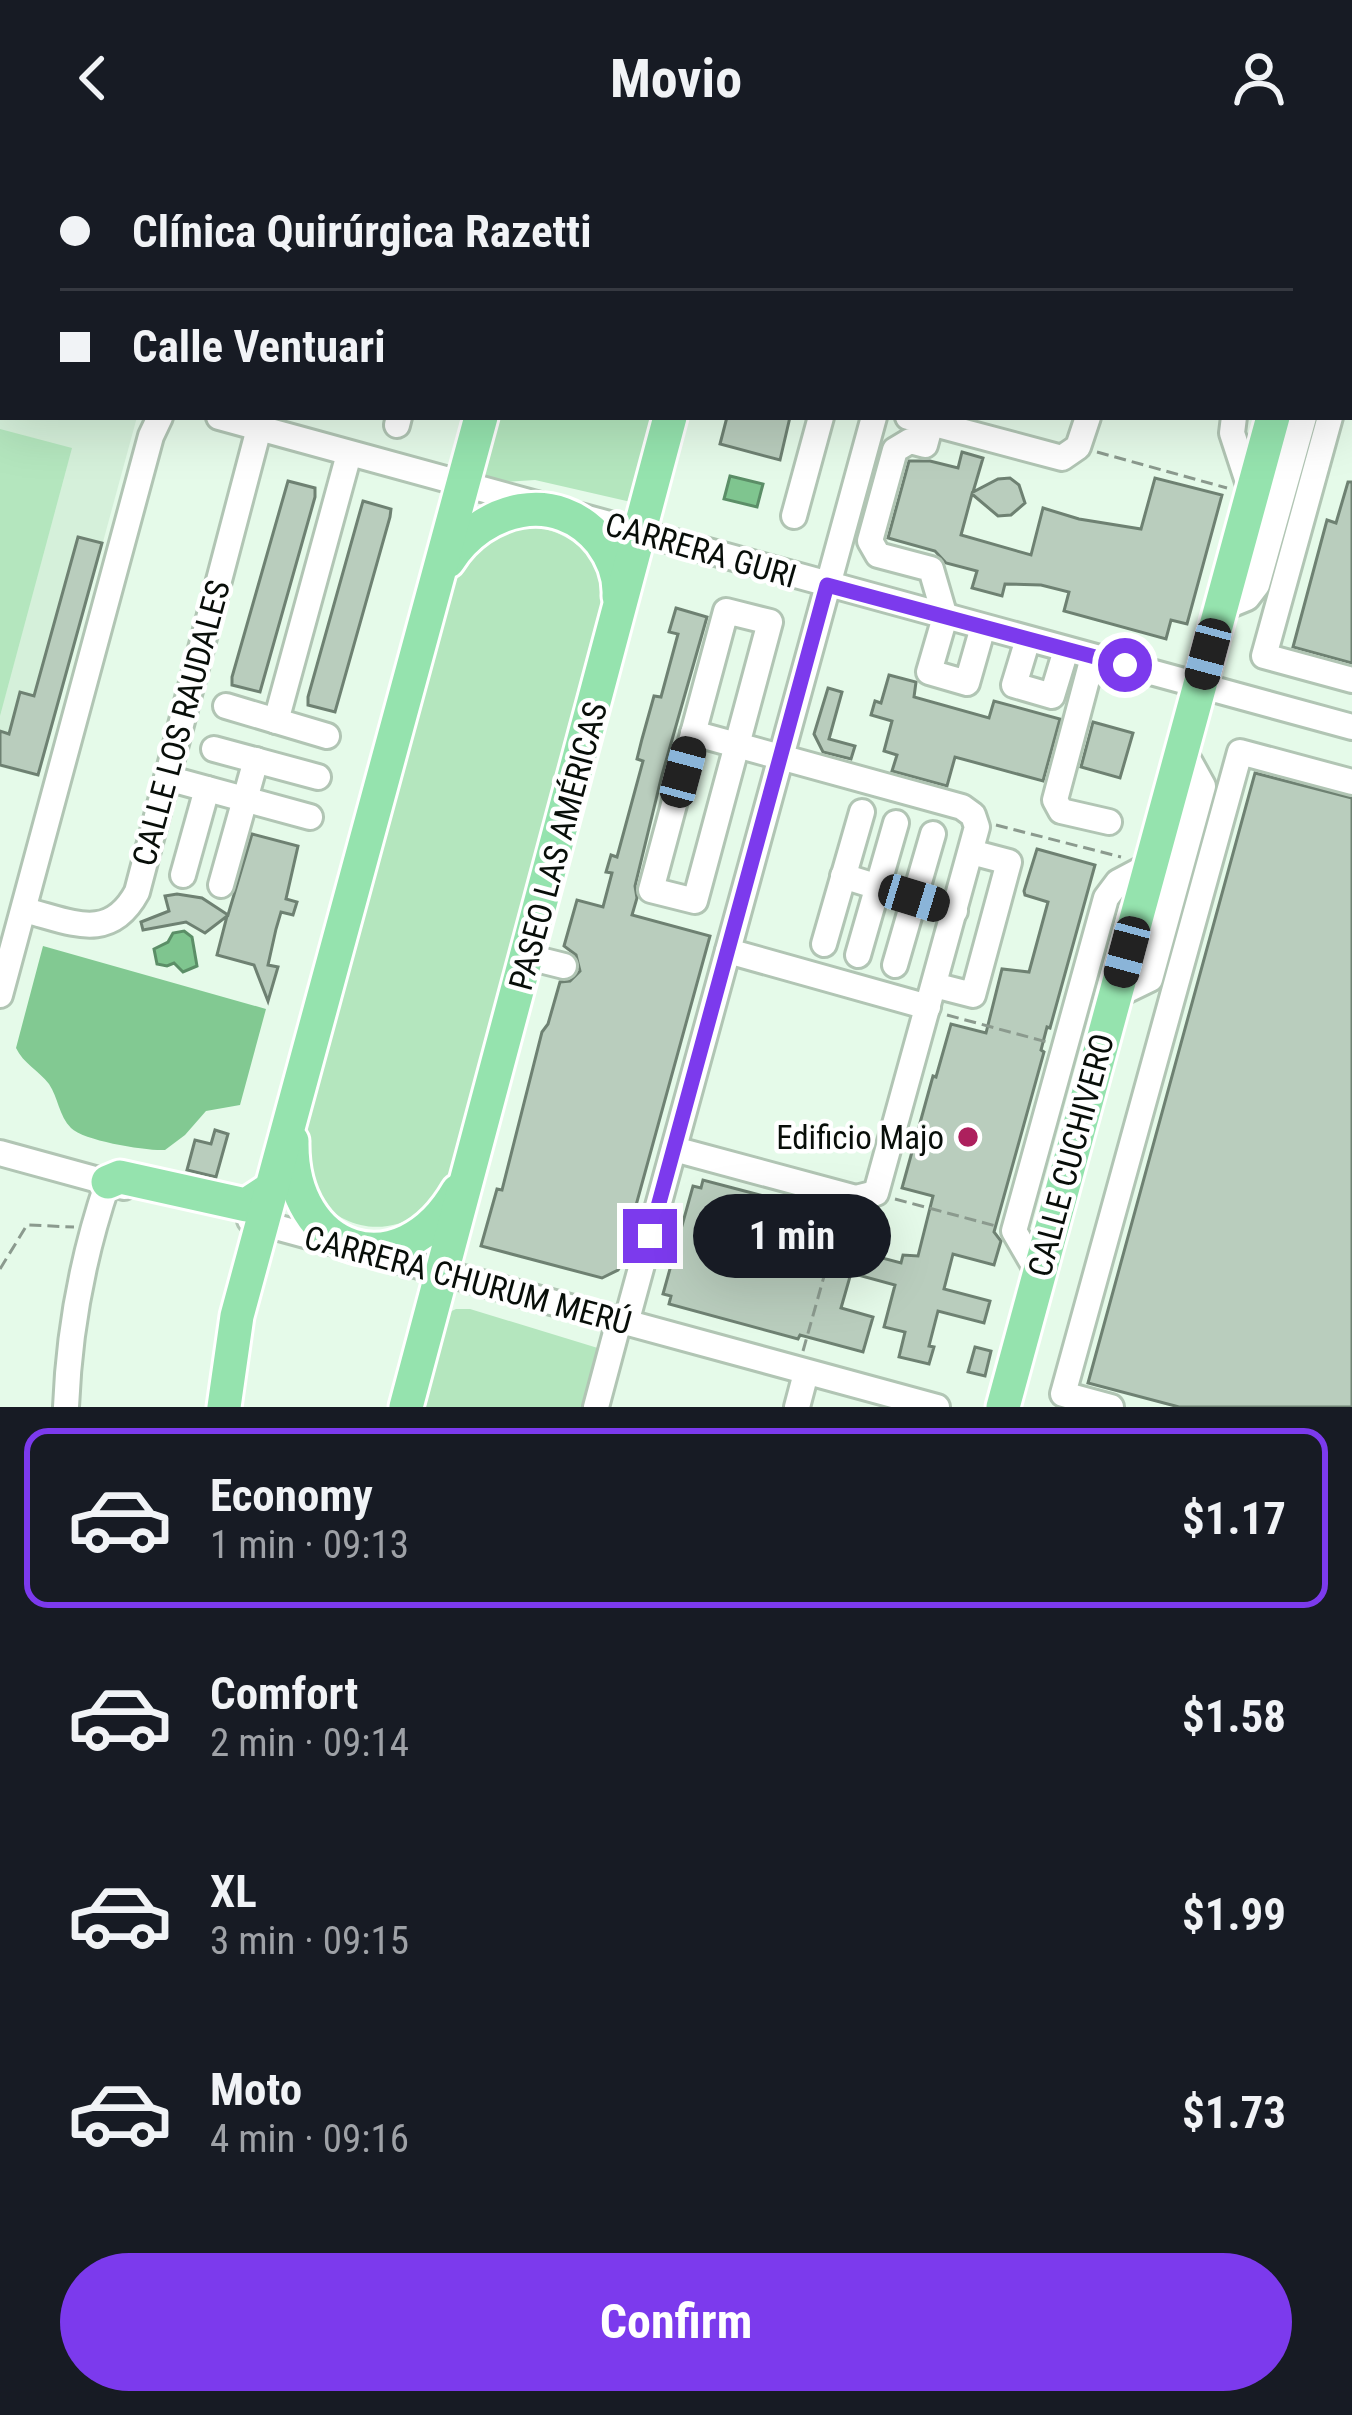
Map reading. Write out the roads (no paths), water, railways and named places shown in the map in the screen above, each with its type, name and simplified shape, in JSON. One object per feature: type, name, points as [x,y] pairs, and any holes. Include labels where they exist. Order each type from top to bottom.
[{"type":"main road","points":[[224,1407],[237,1316],[480,420]]},
{"type":"main road","name":"PASEO LAS AMÉRICAS","points":[[406,1407],[669,420]]},
{"type":"main road","name":"CALLE CUCHIVERO","points":[[1003,1407],[1272,420]]},
{"type":"main road","points":[[435,585],[461,542],[490,519],[526,509],[559,510],[593,532],[606,549],[619,587],[618,622]]},
{"type":"main road","points":[[293,1110],[292,1150],[303,1202],[331,1236],[352,1250],[395,1244],[436,1222],[460,1190],[475,1157]]},
{"type":"main road","points":[[108,1183],[120,1177],[246,1205],[272,1188]]},
{"type":"street","points":[[0,995],[159,420]]},
{"type":"street","points":[[794,516],[820,420]]},
{"type":"street","points":[[596,1407],[674,1149],[717,963],[781,758],[873,420]]},
{"type":"street","points":[[983,627],[967,683],[928,672],[945,617],[931,569],[878,555],[870,541],[895,450],[910,442],[925,446],[920,420],[1062,458],[1078,446],[1087,420]]},
{"type":"street","points":[[1234,420],[1232,433],[1252,494]]},
{"type":"street","points":[[1220,610],[1247,598],[1257,584],[1303,420]]},
{"type":"street","points":[[1329,420],[1264,656],[1352,680]]},
{"type":"street","name":"CALLE LOS RAUDALES","points":[[24,910],[98,926],[118,917],[137,892],[260,423]]},
{"type":"street","name":"CARRERA GURI","points":[[260,423],[349,454],[1352,727]]},
{"type":"street","points":[[276,721],[349,454]]},
{"type":"street","points":[[726,611],[770,622],[736,745],[694,901],[651,890],[726,611]]},
{"type":"street","points":[[1028,639],[1014,685],[1052,696],[1066,650]]},
{"type":"street","points":[[1093,657],[1055,800],[1061,811],[1109,822]]},
{"type":"street","points":[[226,706],[327,736]]},
{"type":"street","points":[[674,1149],[847,1196],[876,1193],[977,823],[962,807],[693,733]]},
{"type":"street","points":[[214,748],[318,777]]},
{"type":"street","points":[[1106,1400],[1063,1394],[1197,859],[1203,783],[1182,748]]},
{"type":"street","points":[[1115,996],[1150,979],[1240,752],[1276,769],[1352,782]]},
{"type":"street","points":[[221,885],[256,760]]},
{"type":"street","points":[[167,778],[310,817]]},
{"type":"street","points":[[183,875],[207,789]]},
{"type":"street","points":[[824,944],[862,812]]},
{"type":"street","points":[[858,955],[896,823]]},
{"type":"street","points":[[895,965],[933,834]]},
{"type":"street","points":[[717,963],[930,1000],[973,995],[1009,862],[971,852]]},
{"type":"street","points":[[1039,1274],[1014,1232],[1106,898],[1118,882],[1150,865]]},
{"type":"street","points":[[843,876],[955,911]]},
{"type":"street","points":[[528,957],[564,967]]},
{"type":"street","name":"CARRERA CHURUM MERÚ","points":[[0,1153],[937,1407]]},
{"type":"street","points":[[66,1407],[75,1314],[108,1183]]},
{"type":"street","points":[[797,1407],[807,1373]]},
{"type":"street","points":[[807,1373],[809,1407]]},
{"type":"place","name":"Edificio Majo","points":[[968,1137]]}]
